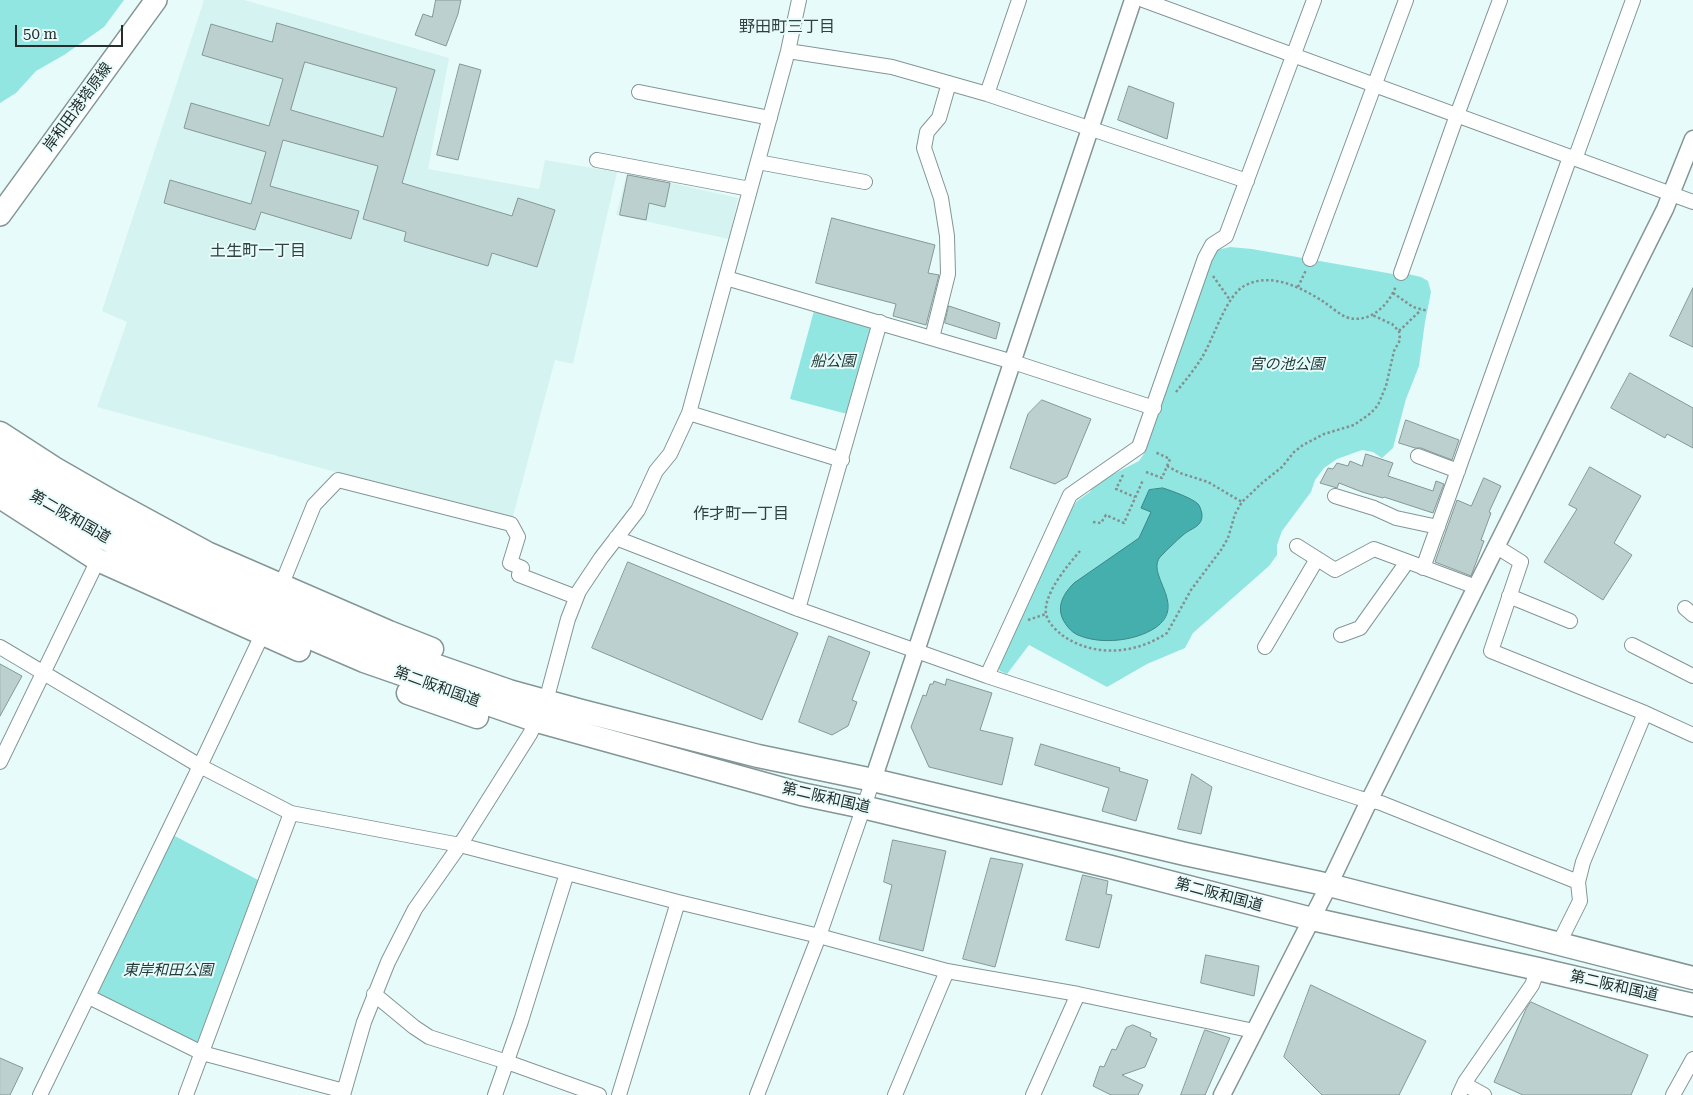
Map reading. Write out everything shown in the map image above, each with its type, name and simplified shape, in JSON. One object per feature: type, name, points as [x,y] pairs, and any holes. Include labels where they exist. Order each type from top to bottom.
[{"type":"highway","points":[[0,433],[115,504],[207,553],[389,632],[468,663],[541,711]]},
{"type":"highway","name":"第二阪和国道","points":[[0,455],[36,478],[183,560],[305,616],[397,652],[506,700]]},
{"type":"highway","name":"第二阪和国道","points":[[0,476],[83,526],[168,572],[271,621],[364,660],[541,711],[661,766],[698,766],[801,794],[863,807],[1111,867],[1312,919],[1693,1005]]},
{"type":"highway","points":[[0,497],[98,560],[262,634],[442,706],[541,711]]},
{"type":"highway","name":"第二阪和国道","points":[[541,711],[673,723],[694,740],[1186,854],[1329,885],[1693,978]]},
{"type":"main road","name":"岸和田港塔原線","points":[[0,215],[156,0]]},
{"type":"street","points":[[89,997],[202,1053],[344,1093],[364,1022],[388,962],[415,909],[460,845],[541,711],[568,619],[579,590],[638,510],[656,471],[670,454],[688,413],[770,118],[799,0]]},
{"type":"street","points":[[987,94],[1019,0]]},
{"type":"street","points":[[757,1095],[819,936],[873,780],[1133,0]]},
{"type":"street","points":[[1143,0],[1693,202]]},
{"type":"street","points":[[987,676],[1070,495],[1139,447],[1201,269],[1212,246],[1226,236],[1314,0]]},
{"type":"street","points":[[1310,259],[1406,0]]},
{"type":"street","points":[[1401,273],[1500,0]]},
{"type":"street","points":[[1423,568],[1572,158],[1633,0]]},
{"type":"street","points":[[788,51],[892,67],[949,83],[1247,180]]},
{"type":"street","points":[[932,338],[948,274],[947,246],[941,198],[924,148],[927,132],[939,118],[949,83]]},
{"type":"street","points":[[639,92],[770,118]]},
{"type":"street","points":[[1222,1095],[1329,885],[1369,801],[1672,194],[1693,139]]},
{"type":"street","points":[[598,160],[750,190]]},
{"type":"street","points":[[758,162],[865,182]]},
{"type":"street","points":[[726,278],[1013,362],[1154,408]]},
{"type":"street","points":[[798,609],[880,322]]},
{"type":"street","points":[[688,413],[842,460]]},
{"type":"street","points":[[1418,456],[1458,471]]},
{"type":"street","points":[[281,586],[314,505],[338,480],[511,524],[518,537],[510,563],[522,568],[519,575],[576,597]]},
{"type":"street","points":[[1335,496],[1374,508],[1396,518],[1438,527]]},
{"type":"street","points":[[616,538],[798,609],[987,676],[1369,801],[1381,803],[1578,882]]},
{"type":"street","points":[[1297,546],[1334,570],[1374,549],[1476,587]]},
{"type":"street","points":[[1497,547],[1521,562],[1491,651],[1645,712],[1693,735]]},
{"type":"street","points":[[1265,647],[1317,559]]},
{"type":"street","points":[[0,762],[98,560]]},
{"type":"street","points":[[1341,635],[1360,628],[1407,562]]},
{"type":"street","points":[[1510,596],[1570,621]]},
{"type":"street","points":[[40,1095],[89,997],[262,634]]},
{"type":"street","points":[[1632,645],[1693,676]]},
{"type":"street","points":[[0,647],[200,766],[291,814],[460,845],[678,902],[819,936],[947,971],[1078,994],[1254,1031]]},
{"type":"street","points":[[1558,945],[1580,900],[1578,882],[1583,862],[1645,712]]},
{"type":"street","points":[[186,1095],[291,814]]},
{"type":"street","points":[[496,1095],[567,873]]},
{"type":"street","points":[[619,1095],[678,902]]},
{"type":"street","points":[[1484,1095],[1462,1090],[1532,985],[1538,969]]},
{"type":"street","points":[[895,1095],[947,971]]},
{"type":"street","points":[[374,994],[429,1037],[507,1062],[599,1095]]},
{"type":"street","points":[[1034,1095],[1078,994]]},
{"type":"street","points":[[1673,1095],[1693,1059]]},
{"type":"path","points":[[1298,287],[1310,259]]},
{"type":"path","points":[[1201,269],[1214,277],[1230,300]]},
{"type":"path","points":[[1176,392],[1212,341],[1230,300],[1237,291],[1256,281],[1283,282],[1298,287],[1346,317],[1355,318],[1372,315],[1386,304],[1394,293],[1401,273]]},
{"type":"path","points":[[1394,293],[1405,302],[1421,310],[1428,311]]},
{"type":"path","points":[[1399,331],[1421,310]]},
{"type":"path","points":[[1080,551],[1054,587],[1049,599],[1046,614],[1055,629],[1078,645],[1121,651],[1161,637],[1167,633],[1191,590],[1228,538],[1235,514],[1242,502],[1282,467],[1294,452],[1303,445],[1324,434],[1354,425],[1371,413],[1378,405],[1384,391],[1391,360],[1400,340],[1399,331],[1392,324],[1372,315]]},
{"type":"path","points":[[1146,472],[1162,478],[1170,459],[1155,452]]},
{"type":"path","points":[[1167,466],[1180,473],[1208,482],[1242,502]]},
{"type":"path","points":[[1124,472],[1116,489],[1135,497]]},
{"type":"path","points":[[1093,522],[1102,523],[1106,515],[1124,523],[1142,480]]},
{"type":"shaded area","points":[[204,0],[244,0],[449,58],[428,169],[539,189],[545,160],[617,172],[573,364],[555,360],[512,520],[97,407],[127,322],[102,311]]},
{"type":"shaded area","points":[[627,173],[738,198],[729,239],[616,215]]},
{"type":"shaded area","points":[[1163,488],[1182,495],[1198,504],[1202,514],[1199,525],[1175,542],[1161,556],[1157,563],[1167,600],[1168,610],[1164,619],[1155,628],[1128,639],[1097,640],[1072,632],[1062,617],[1061,612],[1062,602],[1067,592],[1074,583],[1139,538],[1151,512],[1141,508],[1149,490]]},
{"type":"green space","points":[[0,0],[124,0],[104,27],[64,55],[36,71],[16,93],[0,103]]},
{"type":"green space","name":"宮の池公園","points":[[1230,247],[1252,249],[1393,274],[1395,271],[1421,277],[1428,281],[1431,292],[1419,366],[1406,399],[1393,448],[1382,458],[1373,452],[1362,450],[1337,459],[1324,468],[1315,480],[1311,492],[1282,531],[1277,545],[1277,555],[1269,566],[1193,633],[1185,648],[1147,664],[1107,687],[1029,645],[1007,674],[1000,671],[998,668],[1068,514],[1077,501],[1090,492],[1096,483],[1139,461],[1145,452],[1210,263],[1217,250]]},
{"type":"green space","name":"船公園","points":[[815,307],[876,325],[851,415],[790,399]]},
{"type":"green space","name":"東岸和田公園","points":[[173,835],[260,881],[197,1047],[96,995]]},
{"type":"building","points":[[436,0],[461,0],[446,46],[415,35],[423,14],[432,17]]},
{"type":"building","points":[[277,23],[435,70],[402,183],[512,216],[518,198],[555,210],[537,267],[492,253],[488,266],[404,241],[406,232],[363,219],[378,166],[283,140],[270,186],[359,211],[351,239],[261,212],[255,230],[164,203],[170,180],[251,204],[266,152],[184,128],[191,103],[269,126],[283,79],[202,55],[211,24],[272,42]],"holes":[[[305,62],[397,88],[383,137],[291,110]]]},
{"type":"building","points":[[460,64],[481,70],[458,160],[437,155]]},
{"type":"building","points":[[1129,86],[1174,103],[1167,139],[1118,120]]},
{"type":"building","points":[[628,175],[670,183],[665,207],[649,203],[646,220],[620,215]]},
{"type":"building","points":[[832,218],[935,245],[928,273],[939,275],[926,325],[893,316],[896,304],[816,283]]},
{"type":"building","points":[[1693,288],[1693,347],[1670,336]]},
{"type":"building","points":[[949,306],[1000,323],[996,339],[945,323]]},
{"type":"building","points":[[1630,373],[1693,408],[1693,448],[1667,434],[1665,438],[1611,408]]},
{"type":"building","points":[[1042,400],[1091,419],[1067,477],[1055,484],[1010,468],[1028,414]]},
{"type":"building","points":[[1406,420],[1459,440],[1452,460],[1421,448],[1399,443]]},
{"type":"building","points":[[1366,454],[1393,463],[1388,476],[1433,491],[1436,481],[1444,484],[1433,513],[1362,492],[1339,483],[1337,488],[1320,483],[1328,468],[1333,469],[1337,463],[1348,466],[1350,461],[1362,466]]},
{"type":"building","points":[[1590,467],[1641,496],[1614,543],[1632,555],[1603,600],[1544,562],[1577,509],[1569,505]]},
{"type":"building","points":[[1484,478],[1501,486],[1489,512],[1491,513],[1481,540],[1484,541],[1471,576],[1435,562],[1457,500],[1471,506]]},
{"type":"building","points":[[628,562],[798,633],[762,720],[592,648]]},
{"type":"building","points":[[829,636],[870,652],[852,700],[857,702],[848,726],[832,735],[799,722]]},
{"type":"building","points":[[0,664],[22,676],[0,716]]},
{"type":"building","points":[[947,679],[992,693],[980,730],[1013,738],[1002,785],[929,767],[911,727],[923,695],[926,696],[930,684],[933,684],[934,681],[945,685]]},
{"type":"building","points":[[1041,744],[1120,768],[1119,771],[1148,780],[1136,821],[1102,811],[1109,788],[1035,765]]},
{"type":"building","points":[[1192,774],[1212,787],[1201,834],[1178,829]]},
{"type":"building","points":[[893,840],[946,851],[923,951],[879,940],[892,885],[884,882]]},
{"type":"building","points":[[991,858],[1023,864],[995,967],[963,959]]},
{"type":"building","points":[[1083,875],[1108,881],[1106,894],[1112,895],[1099,948],[1066,940]]},
{"type":"building","points":[[1206,955],[1259,966],[1254,996],[1201,983]]},
{"type":"building","points":[[1311,985],[1426,1041],[1399,1095],[1322,1095],[1284,1057]]},
{"type":"building","points":[[1531,1002],[1648,1055],[1631,1095],[1523,1095],[1494,1082],[1526,1009]]},
{"type":"building","points":[[1133,1025],[1151,1033],[1150,1036],[1157,1039],[1145,1067],[1122,1075],[1143,1085],[1138,1095],[1111,1095],[1093,1086],[1100,1066],[1104,1067],[1112,1049],[1116,1050],[1126,1028]]},
{"type":"building","points":[[1205,1030],[1230,1038],[1205,1095],[1181,1095]]},
{"type":"building","points":[[0,1058],[23,1068],[10,1095],[0,1095]]},
{"type":"district","name":"野田町三丁目","points":[[787,27]]},
{"type":"district","name":"土生町一丁目","points":[[258,251]]},
{"type":"district","name":"作才町一丁目","points":[[741,514]]}]
